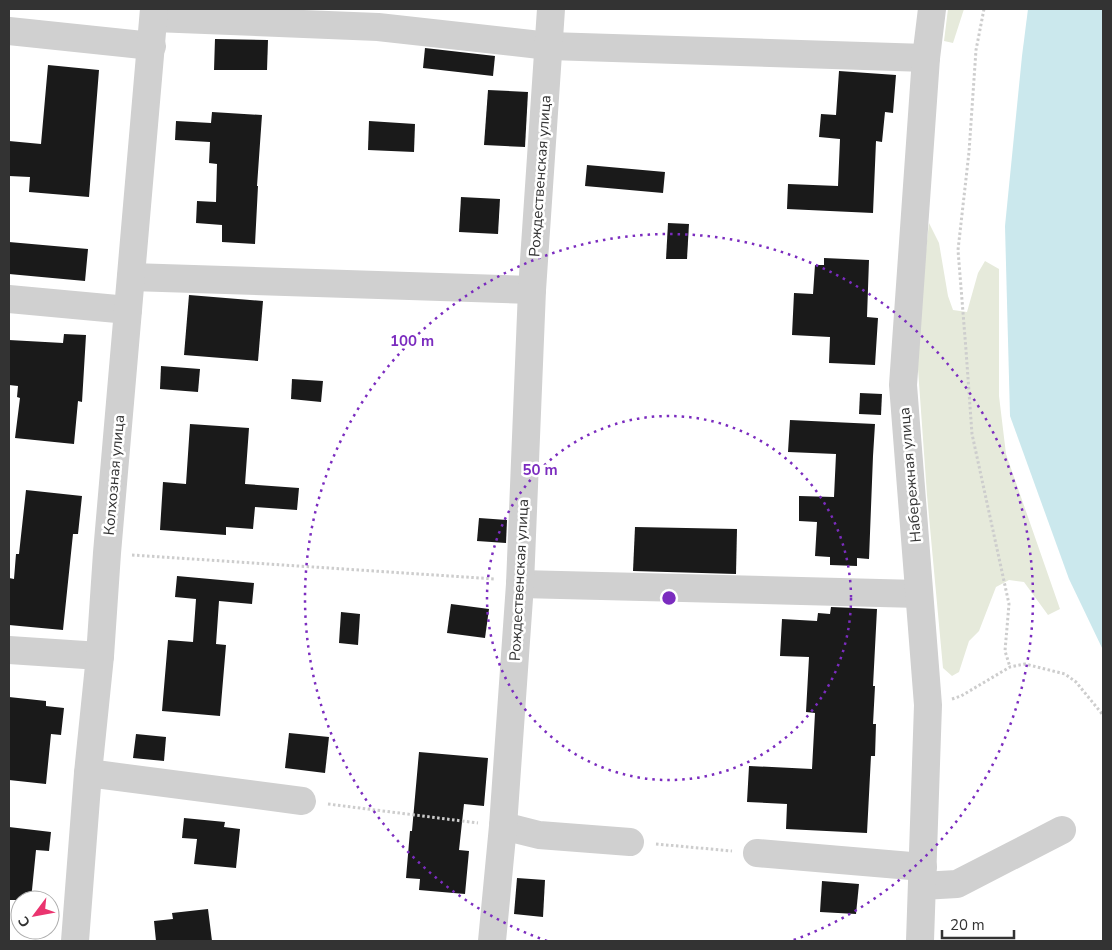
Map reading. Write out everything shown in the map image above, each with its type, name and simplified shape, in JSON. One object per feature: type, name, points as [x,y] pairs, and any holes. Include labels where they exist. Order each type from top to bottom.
[{"type":"street","name":"Рождественская улица","points":[[492,941],[503,826],[520,584],[532,290],[551,9]]},
{"type":"street","name":"Набережная улица","points":[[920,941],[928,705],[903,385],[926,58],[932,9]]},
{"type":"street","points":[[154,13],[378,27],[549,46],[926,58]]},
{"type":"street","name":"Колхозная улица","points":[[76,941],[88,773],[100,656],[107,553],[154,13]]},
{"type":"street","points":[[9,31],[152,46]]},
{"type":"street","points":[[131,277],[532,290]]},
{"type":"street","points":[[9,299],[128,310]]},
{"type":"street","points":[[520,584],[919,594]]},
{"type":"street","points":[[9,650],[100,656]]},
{"type":"street","points":[[88,773],[302,801]]},
{"type":"street","points":[[503,826],[538,835],[630,842]]},
{"type":"street","points":[[757,853],[922,876],[957,884],[1062,830]]},
{"type":"path","points":[[984,9],[976,50],[970,152],[958,250],[972,434],[1008,604],[1005,651],[1010,667]]},
{"type":"path","points":[[107,553],[505,579],[520,584]]},
{"type":"path","points":[[928,705],[961,696],[1010,667],[1025,664],[1065,674],[1076,682],[1103,715]]},
{"type":"path","points":[[302,801],[503,826]]},
{"type":"path","points":[[630,842],[757,853]]},
{"type":"shaded area","points":[[948,9],[964,9],[953,43],[944,41]]},
{"type":"shaded area","points":[[929,223],[939,243],[948,296],[953,310],[967,312],[978,273],[985,261],[999,269],[999,396],[1006,454],[1060,609],[1048,615],[1024,582],[1009,580],[996,587],[979,631],[969,641],[959,672],[952,676],[943,668],[927,495],[916,341]]},
{"type":"water","points":[[1028,9],[1103,9],[1103,650],[1069,579],[1010,416],[1005,226]]},
{"type":"building","points":[[215,39],[268,40],[267,70],[214,70]]},
{"type":"building","points":[[425,48],[495,56],[493,76],[423,68]]},
{"type":"building","points":[[48,65],[99,70],[89,197],[29,192],[30,177],[9,176],[9,141],[41,144]]},
{"type":"building","points":[[839,71],[896,75],[893,113],[885,112],[882,142],[876,141],[873,213],[787,209],[788,184],[838,186],[840,139],[819,137],[821,114],[836,115]]},
{"type":"building","points":[[488,90],[528,92],[525,147],[484,145]]},
{"type":"building","points":[[212,112],[262,115],[255,244],[222,242],[222,225],[196,223],[197,201],[216,202],[217,164],[209,163],[210,142],[175,140],[176,121],[211,123]]},
{"type":"building","points":[[369,121],[415,124],[414,152],[368,150]]},
{"type":"building","points":[[587,165],[665,172],[663,193],[585,186]]},
{"type":"building","points":[[461,197],[500,199],[498,234],[459,232]]},
{"type":"building","points":[[668,223],[689,224],[687,259],[666,259]]},
{"type":"building","points":[[9,242],[88,249],[85,281],[9,274]]},
{"type":"building","points":[[824,258],[869,260],[867,317],[878,318],[875,365],[829,363],[830,337],[792,335],[794,293],[813,294],[815,265],[824,265]]},
{"type":"building","points":[[189,295],[263,301],[258,361],[184,355]]},
{"type":"building","points":[[64,334],[86,335],[82,402],[78,401],[74,444],[15,438],[20,398],[17,397],[18,386],[9,385],[9,340],[63,343]]},
{"type":"building","points":[[161,366],[200,369],[198,392],[160,389]]},
{"type":"building","points":[[292,379],[323,381],[321,402],[291,399]]},
{"type":"building","points":[[860,393],[882,394],[881,415],[859,414]]},
{"type":"building","points":[[790,420],[875,424],[869,559],[857,558],[857,566],[830,565],[830,557],[815,556],[817,522],[799,521],[799,496],[834,497],[836,454],[788,452]]},
{"type":"building","points":[[190,424],[249,428],[245,484],[299,488],[297,510],[255,507],[253,529],[226,527],[226,535],[160,530],[163,482],[186,484]]},
{"type":"building","points":[[26,490],[82,496],[78,534],[73,534],[63,630],[9,625],[9,578],[14,579],[16,554],[19,554]]},
{"type":"building","points":[[479,518],[507,520],[506,543],[477,541]]},
{"type":"building","points":[[635,527],[737,529],[736,574],[633,571]]},
{"type":"building","points":[[177,576],[254,583],[252,604],[219,601],[216,644],[226,645],[220,716],[162,711],[168,640],[193,642],[196,599],[175,597]]},
{"type":"building","points":[[451,604],[489,609],[485,638],[447,633]]},
{"type":"building","points":[[831,607],[877,609],[873,686],[875,686],[873,724],[876,724],[875,756],[871,756],[867,833],[786,829],[787,804],[747,802],[749,766],[812,769],[815,713],[806,712],[809,657],[780,656],[782,619],[817,621],[818,613],[830,614]]},
{"type":"building","points":[[341,612],[360,614],[358,645],[339,643]]},
{"type":"building","points":[[9,697],[46,701],[46,706],[64,708],[61,735],[51,734],[46,784],[9,780]]},
{"type":"building","points":[[289,733],[329,737],[325,773],[285,768]]},
{"type":"building","points":[[136,734],[166,737],[164,761],[133,758]]},
{"type":"building","points":[[419,752],[488,758],[484,806],[464,804],[459,850],[469,851],[465,894],[419,890],[420,879],[406,878]]},
{"type":"building","points":[[184,818],[225,822],[224,827],[240,829],[236,868],[194,864],[197,839],[182,838]]},
{"type":"building","points":[[9,827],[51,832],[49,851],[36,850],[32,890],[10,890],[9,900]]},
{"type":"building","points":[[517,878],[545,880],[543,917],[514,914]]},
{"type":"building","points":[[822,881],[859,884],[856,914],[820,912]]},
{"type":"building","points":[[208,909],[212,941],[156,941],[154,921],[173,919],[172,913]]}]
